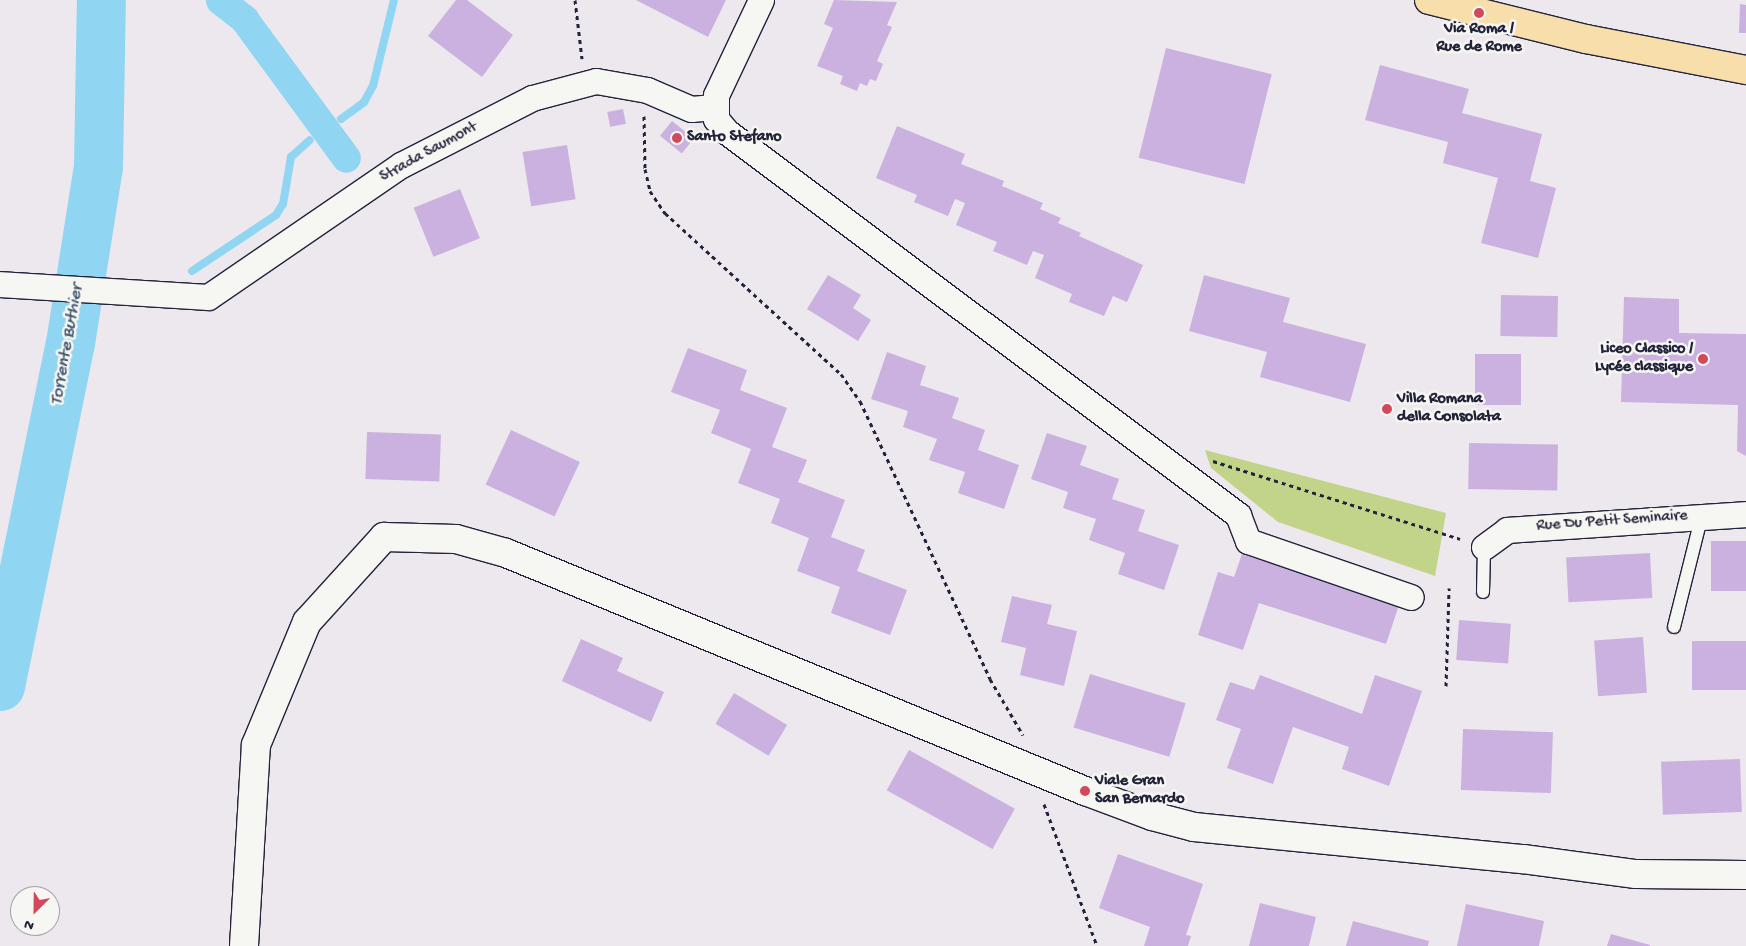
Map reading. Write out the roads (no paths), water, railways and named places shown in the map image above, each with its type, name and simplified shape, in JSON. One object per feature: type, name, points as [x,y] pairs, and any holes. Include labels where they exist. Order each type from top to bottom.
[{"type":"main road","points":[[1430,0],[1586,38],[1746,70]]},
{"type":"main road","points":[[244,946],[256,745],[307,622],[384,537],[456,539],[506,553],[1043,773],[1152,816],[1194,827],[1523,859],[1636,874],[1746,875]]},
{"type":"street","points":[[761,0],[714,107],[716,119],[727,132],[1238,515],[1248,541],[1411,597]]},
{"type":"street","name":"Strada Saumont","points":[[0,284],[208,297],[401,165],[532,98],[586,83],[618,83],[646,90],[691,109],[714,107]]},
{"type":"street","name":"Rue Du Petit Seminaire","points":[[1484,547],[1507,530],[1702,515],[1746,514]]},
{"type":"lane","points":[[1674,627],[1702,515]]},
{"type":"lane","points":[[1483,592],[1484,547]]},
{"type":"waterway","name":"Torrente Buthier","points":[[0,686],[70,343],[98,166],[101,0]]},
{"type":"waterway","points":[[220,0],[244,19],[346,158]]},
{"type":"waterway","points":[[341,119],[364,102],[373,86],[394,0]]},
{"type":"waterway","points":[[192,271],[276,215],[283,204],[291,157],[310,140]]},
{"type":"waterway","name":"Torrente Buthier","points":[[0,650],[4,663]]},
{"type":"place","name":"Via Roma / Rue de Rome","points":[[1479,13]]},
{"type":"place","name":"Santo Stefano","points":[[677,138]]},
{"type":"place","name":"Liceo Classico / Lycée classique","points":[[1703,359]]},
{"type":"place","name":"Villa Romana della Consolata","points":[[1387,409]]},
{"type":"place","name":"Viale Gran San Bernardo","points":[[1085,791]]}]
